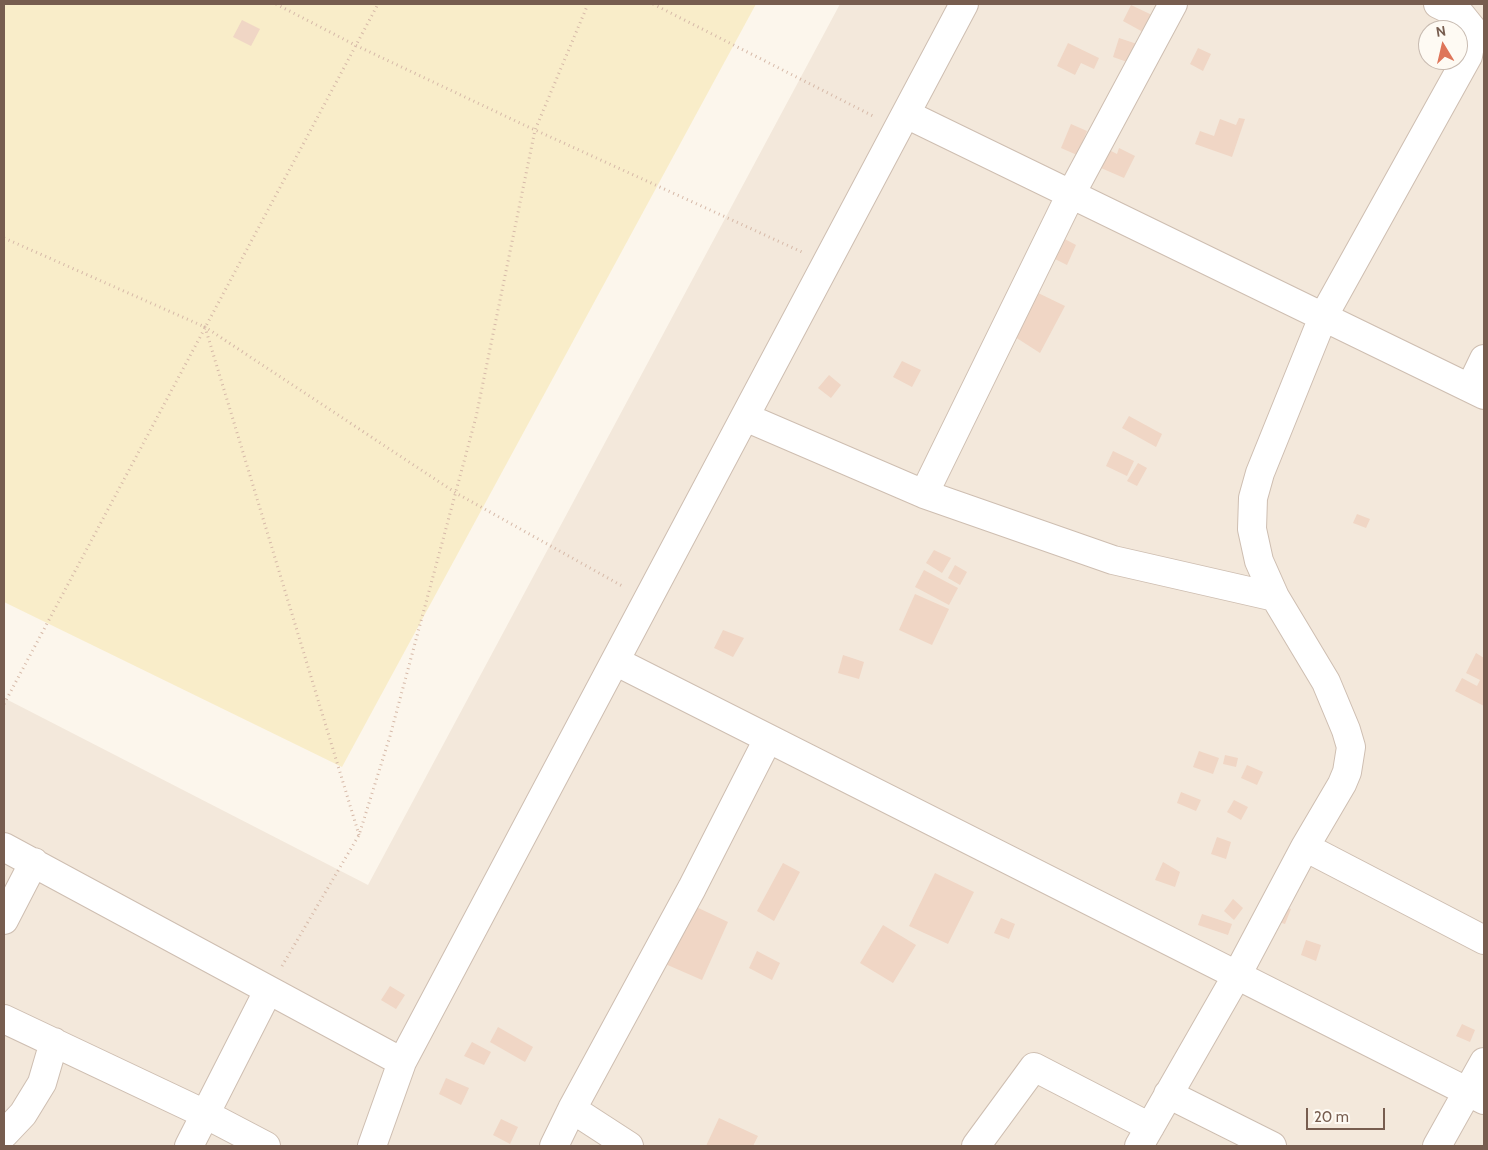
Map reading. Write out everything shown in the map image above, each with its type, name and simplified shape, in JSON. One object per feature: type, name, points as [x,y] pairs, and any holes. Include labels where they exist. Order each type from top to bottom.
[{"type":"street","points":[[373,1146],[402,1062],[964,4]]},
{"type":"street","points":[[924,494],[1071,194],[1173,4]]},
{"type":"street","points":[[976,1146],[1034,1067],[1145,1137],[1237,975],[1347,772],[1350,747],[1346,730],[1326,682],[1276,597],[1259,561],[1252,529],[1253,498],[1260,473],[1323,316],[1468,56],[1472,30],[1461,15],[1438,4]]},
{"type":"street","points":[[902,121],[1071,194],[1477,391],[1484,359]]},
{"type":"street","points":[[745,417],[924,494],[1113,560],[1276,597]]},
{"type":"street","points":[[615,661],[1476,1096]]},
{"type":"street","points":[[554,1146],[572,1109],[692,888],[768,739]]},
{"type":"street","points":[[4,847],[402,1062]]},
{"type":"street","points":[[1305,847],[1484,940]]},
{"type":"street","points":[[4,920],[34,862]]},
{"type":"street","points":[[188,1146],[268,991]]},
{"type":"street","points":[[4,1019],[205,1114],[266,1146]]},
{"type":"street","points":[[4,1134],[23,1114],[42,1083],[54,1042]]},
{"type":"street","points":[[1437,1146],[1476,1096],[1484,1062]]},
{"type":"street","points":[[1168,1094],[1272,1146]]},
{"type":"street","points":[[572,1109],[629,1146]]},
{"type":"path","points":[[276,4],[355,45],[535,130],[826,263]]},
{"type":"path","points":[[4,704],[378,4]]},
{"type":"path","points":[[268,991],[359,835],[390,736],[476,417],[535,130],[588,4]]},
{"type":"path","points":[[653,4],[902,121]]},
{"type":"path","points":[[4,238],[205,326],[456,493],[648,600]]},
{"type":"path","points":[[205,326],[359,835]]},
{"type":"shaded area","points":[[840,4],[1484,4],[1484,1146],[4,1146],[4,698],[368,885]]},
{"type":"sand","points":[[4,4],[756,4],[342,767],[4,602]]},
{"type":"building","points":[[1131,5],[1152,15],[1143,32],[1123,21]]},
{"type":"building","points":[[242,20],[260,29],[251,46],[233,37]]},
{"type":"building","points":[[1119,38],[1137,44],[1130,63],[1113,57]]},
{"type":"building","points":[[1068,43],[1099,58],[1094,69],[1081,63],[1075,75],[1057,66]]},
{"type":"building","points":[[1198,48],[1211,54],[1203,71],[1190,64]]},
{"type":"building","points":[[1239,118],[1245,119],[1232,157],[1195,144],[1200,131],[1214,136],[1220,119],[1236,125]]},
{"type":"building","points":[[1071,124],[1087,131],[1077,155],[1061,148]]},
{"type":"building","points":[[1119,148],[1135,156],[1124,178],[1101,168],[1109,150],[1117,154]]},
{"type":"building","points":[[1061,237],[1076,245],[1067,265],[1051,257]]},
{"type":"building","points":[[1032,290],[1065,306],[1040,353],[1012,335]]},
{"type":"building","points":[[902,361],[921,370],[912,387],[893,377]]},
{"type":"building","points":[[829,375],[841,385],[831,398],[818,388]]},
{"type":"building","points":[[1129,416],[1162,434],[1156,447],[1122,428]]},
{"type":"building","points":[[1113,451],[1134,461],[1127,476],[1106,466]]},
{"type":"building","points":[[1138,463],[1147,468],[1137,486],[1127,481]]},
{"type":"building","points":[[1357,514],[1370,519],[1366,528],[1353,523]]},
{"type":"building","points":[[934,550],[951,558],[942,573],[926,563]]},
{"type":"building","points":[[955,565],[967,572],[960,585],[948,578]]},
{"type":"building","points":[[924,570],[958,588],[949,605],[915,587]]},
{"type":"building","points":[[915,594],[949,609],[932,645],[899,630]]},
{"type":"building","points":[[723,630],[744,638],[733,657],[714,648]]},
{"type":"building","points":[[1476,653],[1484,658],[1484,706],[1455,691],[1462,678],[1477,686],[1480,680],[1466,673]]},
{"type":"building","points":[[843,655],[864,662],[859,679],[838,673]]},
{"type":"building","points":[[1199,751],[1219,758],[1213,774],[1193,767]]},
{"type":"building","points":[[1225,755],[1238,758],[1236,767],[1223,764]]},
{"type":"building","points":[[1247,765],[1263,772],[1257,785],[1241,778]]},
{"type":"building","points":[[1181,792],[1201,800],[1196,811],[1177,803]]},
{"type":"building","points":[[1234,800],[1248,807],[1241,820],[1227,812]]},
{"type":"building","points":[[1217,837],[1231,842],[1226,859],[1211,854]]},
{"type":"building","points":[[1163,862],[1180,872],[1175,887],[1155,880]]},
{"type":"building","points":[[783,863],[800,872],[774,921],[757,911]]},
{"type":"building","points":[[935,873],[974,892],[948,944],[909,926]]},
{"type":"building","points":[[1233,899],[1243,908],[1234,920],[1224,911]]},
{"type":"building","points":[[690,904],[728,922],[702,980],[663,963]]},
{"type":"building","points":[[1280,905],[1291,909],[1285,924],[1273,920]]},
{"type":"building","points":[[1202,914],[1232,924],[1228,935],[1198,925]]},
{"type":"building","points":[[1001,918],[1015,924],[1009,939],[994,933]]},
{"type":"building","points":[[883,925],[916,945],[893,983],[860,963]]},
{"type":"building","points":[[1306,940],[1321,945],[1316,961],[1301,955]]},
{"type":"building","points":[[757,951],[780,963],[772,980],[749,968]]},
{"type":"building","points":[[390,986],[405,995],[396,1009],[381,1000]]},
{"type":"building","points":[[1462,1024],[1475,1030],[1470,1042],[1456,1036]]},
{"type":"building","points":[[498,1027],[533,1047],[525,1062],[490,1042]]},
{"type":"building","points":[[472,1042],[491,1052],[484,1065],[464,1056]]},
{"type":"building","points":[[446,1078],[469,1088],[461,1105],[439,1094]]},
{"type":"building","points":[[719,1118],[758,1136],[753,1146],[706,1146]]},
{"type":"building","points":[[501,1119],[518,1127],[510,1144],[493,1135]]}]
